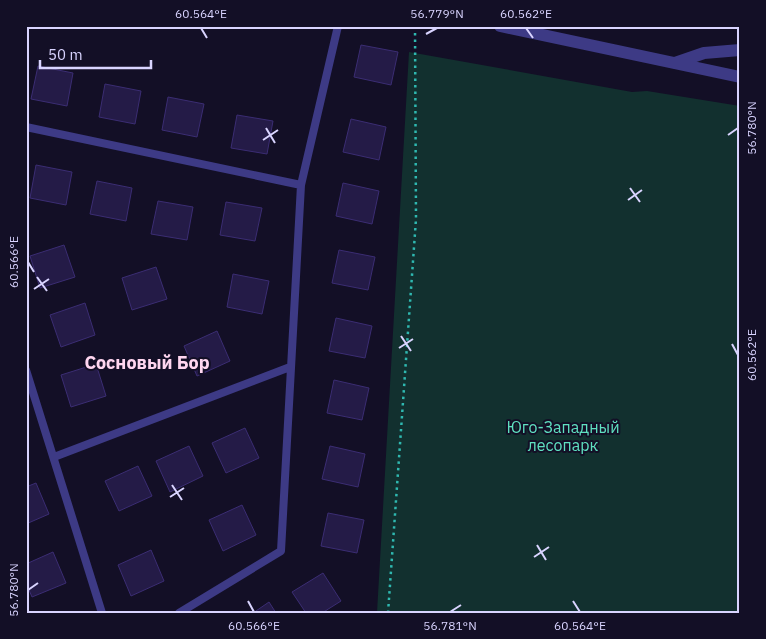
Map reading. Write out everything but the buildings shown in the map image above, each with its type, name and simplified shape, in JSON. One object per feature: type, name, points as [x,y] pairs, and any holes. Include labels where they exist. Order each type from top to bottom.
[{"type":"street","points":[[500,26],[740,77]]},
{"type":"street","points":[[675,63],[704,53],[740,50]]},
{"type":"lane","points":[[179,613],[281,551],[301,185],[338,26]]},
{"type":"lane","points":[[26,127],[301,185]]},
{"type":"lane","points":[[54,458],[290,367]]},
{"type":"lane","points":[[26,370],[102,613]]},
{"type":"path","points":[[388,613],[416,219],[415,26]]},
{"type":"green space","name":"Юго-Западный лесопарк","points":[[409,52],[632,92],[647,91],[740,106],[740,613],[377,613]]},
{"type":"district","name":"Сосновый Бор","points":[[147,363]]}]
